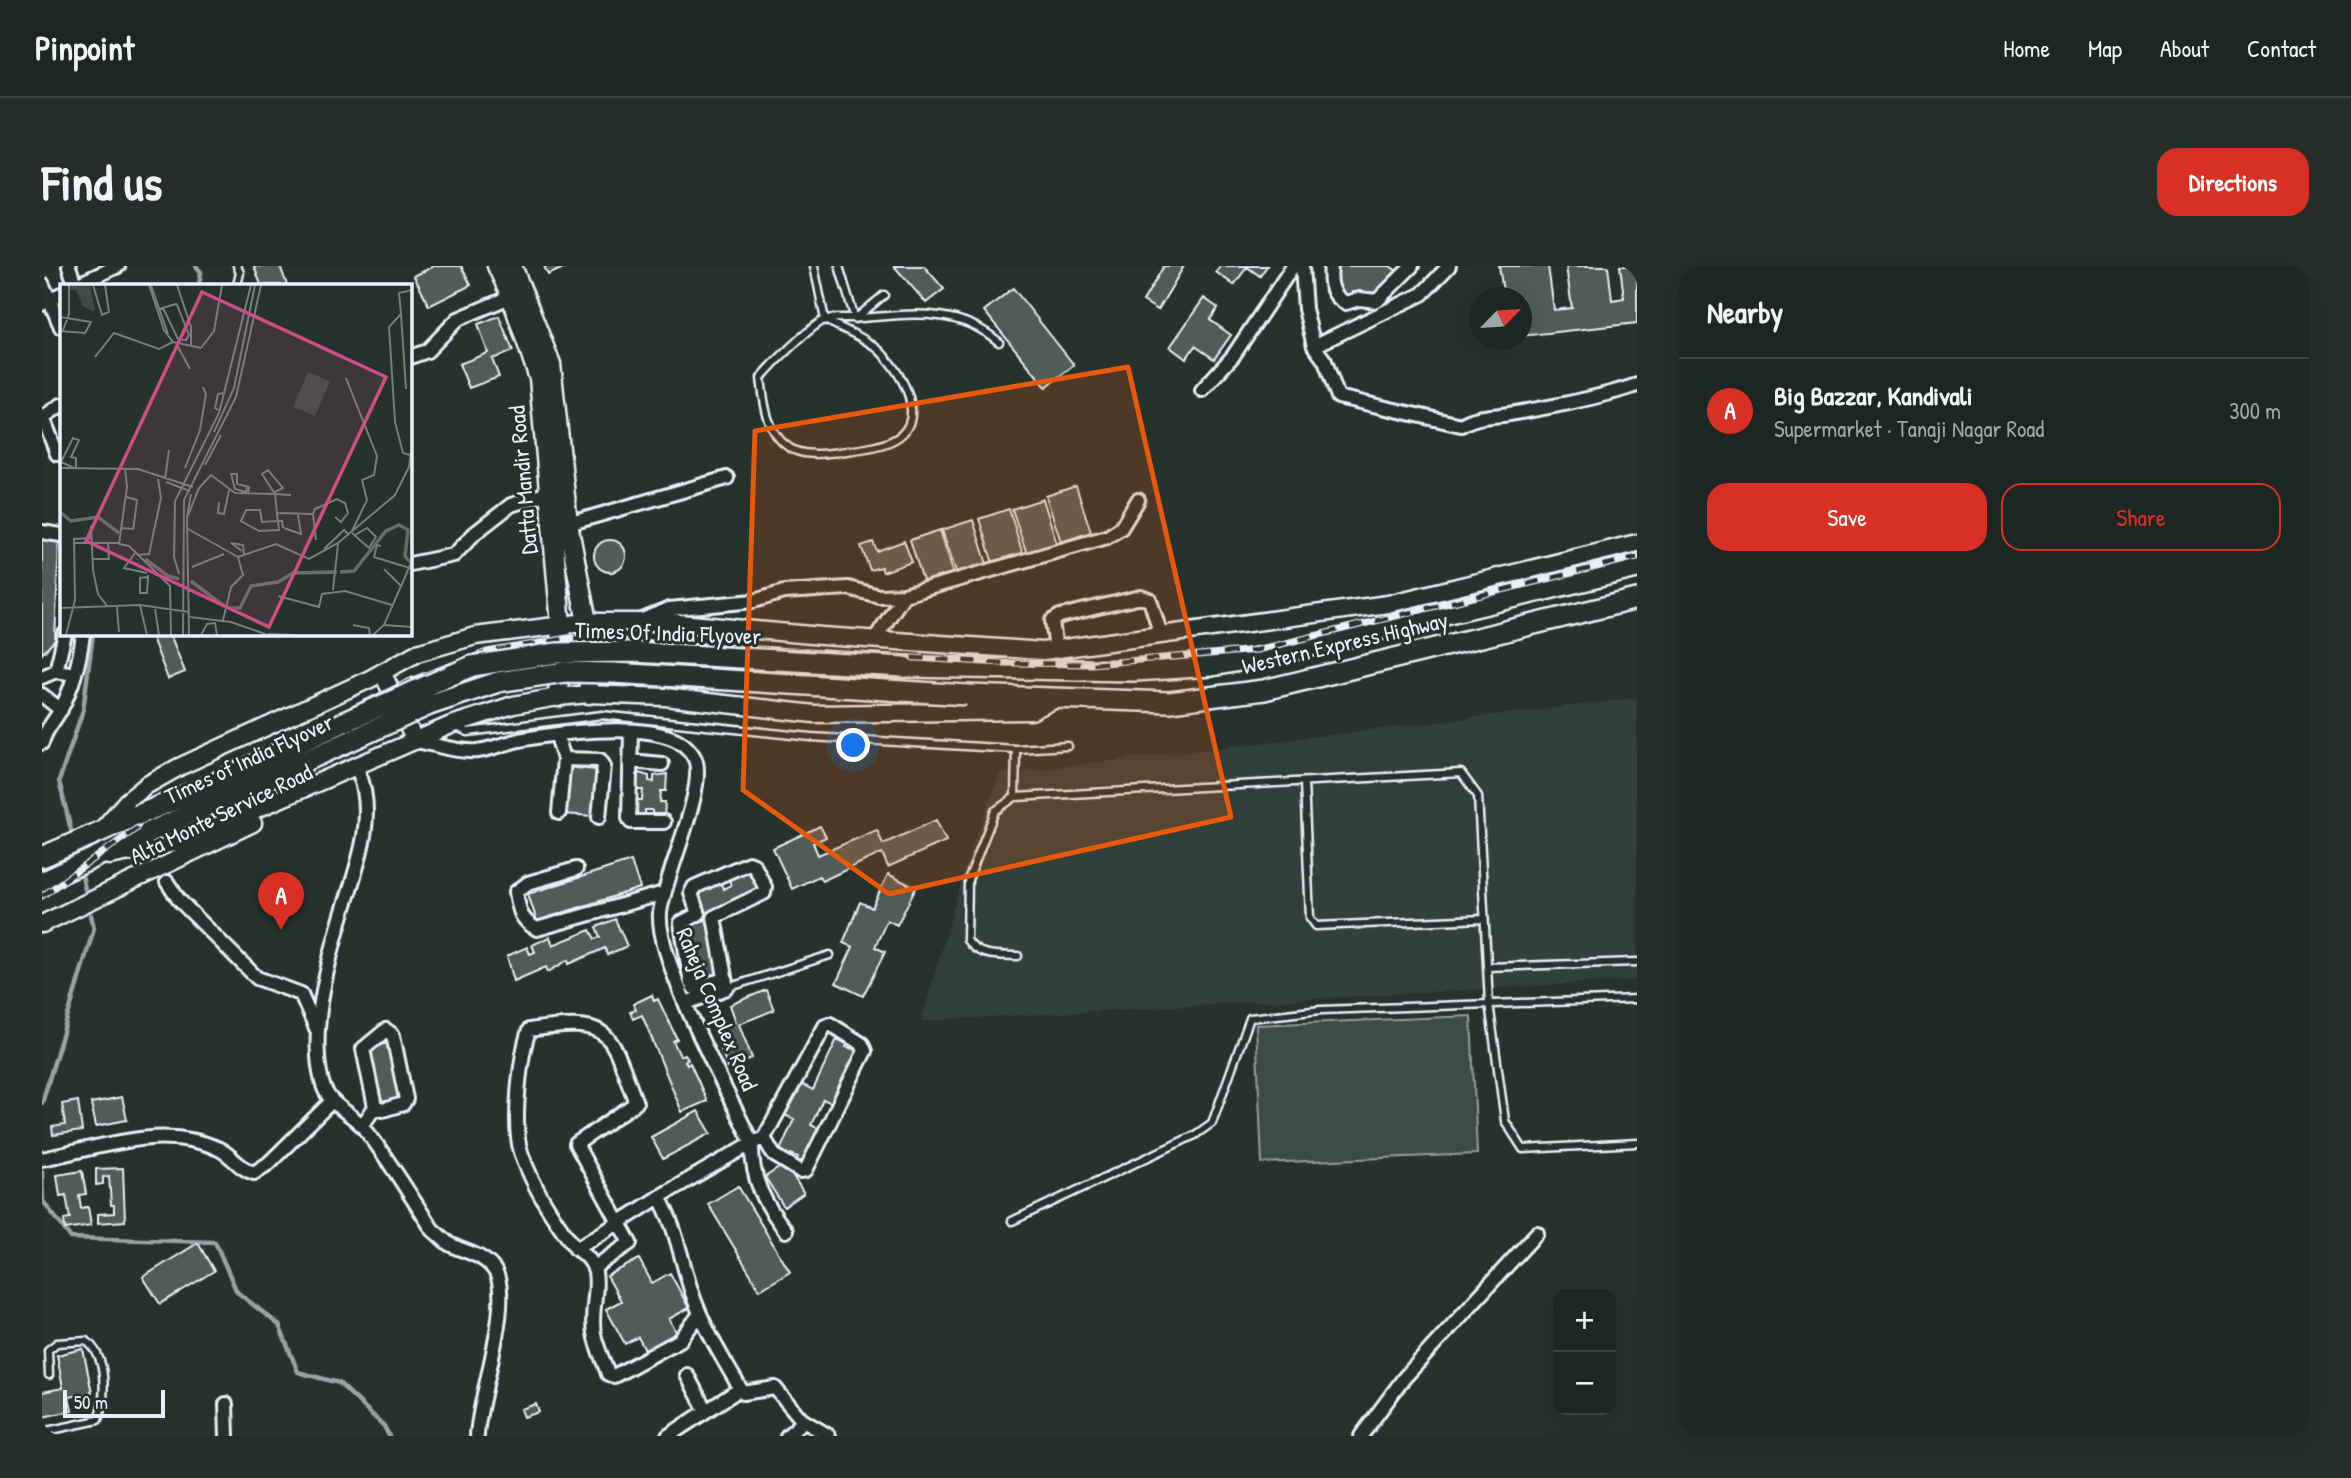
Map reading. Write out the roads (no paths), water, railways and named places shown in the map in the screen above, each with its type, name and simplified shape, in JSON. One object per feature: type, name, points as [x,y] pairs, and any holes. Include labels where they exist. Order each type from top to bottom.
[{"type":"highway","name":"Western Express Highway","points":[[1053,656],[1135,671],[1212,666],[1278,654],[1637,568]]},
{"type":"highway","name":"Western Express Highway","points":[[1061,696],[1170,702],[1264,690],[1637,599]]},
{"type":"highway","name":"Times Of India Flyover","points":[[100,832],[211,785],[356,716],[472,666],[558,653],[633,652],[767,661],[966,667],[1053,656]]},
{"type":"highway","name":"Times Of India Flyover","points":[[429,705],[498,682],[565,672],[967,695],[1061,696]]},
{"type":"highway","name":"Times of India Flyover","points":[[91,859],[429,705]]},
{"type":"highway","points":[[42,857],[100,832]]},
{"type":"highway","points":[[42,882],[91,859]]},
{"type":"main road","name":"Datta Mandir Road","points":[[497,266],[517,294],[551,364],[568,524],[587,622],[589,694]]},
{"type":"main road","name":"Datta Mandir Road","points":[[512,266],[539,378],[550,530],[561,625],[558,697]]},
{"type":"street","points":[[69,266],[76,284]]},
{"type":"street","points":[[78,284],[118,266]]},
{"type":"street","points":[[1202,390],[1233,356],[1293,266]]},
{"type":"street","points":[[1302,266],[1305,309],[1314,346],[1325,361],[1338,397],[1461,425],[1474,417],[1506,415],[1608,395],[1637,385]]},
{"type":"street","points":[[1331,266],[1329,279],[1334,293],[1346,303],[1359,299],[1377,301],[1412,266]]},
{"type":"street","points":[[1314,346],[1422,294],[1449,266]]},
{"type":"street","points":[[42,283],[60,324]]},
{"type":"street","points":[[411,357],[427,351],[458,319],[517,294]]},
{"type":"street","points":[[57,454],[43,417],[60,406]]},
{"type":"street","points":[[550,530],[727,478]]},
{"type":"street","points":[[411,564],[454,555],[475,533],[511,505],[548,493]]},
{"type":"street","points":[[638,622],[669,609],[754,601],[784,593],[848,587],[880,596],[904,595],[1107,537],[1121,528],[1138,500]]},
{"type":"street","points":[[42,532],[60,535]]},
{"type":"street","points":[[100,832],[127,801],[147,785],[383,672],[417,653],[475,636],[587,622],[669,622],[1053,656],[1161,635],[1388,604],[1637,543]]},
{"type":"street","points":[[874,640],[904,595]]},
{"type":"street","points":[[1053,656],[1052,621],[1060,616],[1141,597],[1150,600],[1161,635]]},
{"type":"street","points":[[56,670],[65,635]]},
{"type":"street","points":[[42,743],[45,731],[61,709],[75,674],[83,635]]},
{"type":"street","points":[[42,677],[56,670],[75,674]]},
{"type":"street","points":[[383,672],[415,741]]},
{"type":"street","points":[[91,859],[180,842],[451,724],[513,705],[558,697],[589,694],[665,697],[814,714],[1031,711],[1061,696]]},
{"type":"street","points":[[42,695],[61,709]]},
{"type":"street","name":"Raheja Complex Road","points":[[415,741],[480,751],[520,740],[601,730],[671,737],[686,747],[695,760],[697,776],[686,823],[664,892],[660,927],[686,1003],[758,1141]]},
{"type":"street","points":[[631,732],[631,822],[664,822]]},
{"type":"street","points":[[557,736],[564,759],[559,813]]},
{"type":"street","name":"Alta Monte Service Road","points":[[42,924],[359,773],[399,760],[415,741]]},
{"type":"street","points":[[564,759],[600,760],[604,766],[598,817]]},
{"type":"street","points":[[630,761],[662,764]]},
{"type":"street","points":[[359,773],[365,788],[363,850],[341,916],[321,997],[321,1081],[331,1102],[362,1126],[433,1230],[449,1243],[485,1259],[495,1269],[501,1285],[500,1318],[477,1415],[477,1436]]},
{"type":"street","points":[[698,914],[691,893],[694,887],[749,863],[754,865],[765,887],[764,893],[714,917],[698,914],[681,923],[694,988],[726,983]]},
{"type":"street","points":[[576,869],[528,883],[516,892],[519,912],[524,922],[537,929],[664,892]]},
{"type":"street","points":[[167,883],[179,900],[257,978],[301,994],[319,1034]]},
{"type":"street","points":[[714,917],[726,983]]},
{"type":"street","points":[[686,1003],[726,983]]},
{"type":"street","points":[[595,1267],[630,1243],[576,1144],[636,1103],[613,1042],[598,1029],[577,1023],[529,1030],[521,1055],[520,1149],[546,1207],[576,1249],[590,1256],[595,1267],[593,1332],[608,1374],[614,1377],[680,1340],[700,1314]]},
{"type":"street","points":[[758,1141],[800,1171],[806,1170],[865,1051],[862,1044],[830,1024],[825,1026],[758,1141],[751,1169],[786,1231]]},
{"type":"street","points":[[362,1126],[374,1107],[363,1049],[386,1030],[393,1035],[406,1099],[403,1104],[383,1110],[374,1107]]},
{"type":"street","points":[[42,1159],[158,1136],[190,1140],[220,1149],[245,1171],[254,1173],[269,1163],[331,1102]]},
{"type":"street","points":[[576,1249],[659,1197],[758,1141]]},
{"type":"street","points":[[659,1197],[673,1229],[710,1339],[740,1389],[743,1393],[775,1388],[804,1421],[829,1436]]},
{"type":"street","points":[[1361,1436],[1404,1377],[1538,1233]]},
{"type":"street","points":[[687,1375],[706,1411]]},
{"type":"street","points":[[668,1436],[740,1389]]},
{"type":"street","points":[[226,1404],[227,1436]]},
{"type":"street","points":[[787,1436],[804,1421]]},
{"type":"lane","points":[[237,266],[240,273],[237,284]]},
{"type":"lane","points":[[814,266],[825,320],[879,351],[904,382],[913,414],[909,427],[895,440],[873,447],[816,455],[790,449],[776,436],[764,406],[761,378],[773,363],[825,320],[928,313],[948,315],[984,329],[999,342]]},
{"type":"lane","points":[[839,266],[855,318]]},
{"type":"lane","points":[[855,318],[884,295]]},
{"type":"lane","points":[[451,724],[468,732],[602,715],[811,737],[1016,749],[1068,746]]},
{"type":"lane","points":[[1015,797],[1016,749]]},
{"type":"lane","points":[[1018,956],[984,954],[972,947],[967,940],[968,880],[995,811],[1015,797],[1461,773],[1478,796],[1489,1003],[1505,1121],[1522,1149],[1637,1143]]},
{"type":"lane","points":[[1304,782],[1310,918],[1316,926],[1484,919]]},
{"type":"lane","points":[[726,983],[830,954]]},
{"type":"lane","points":[[1487,967],[1637,962]]},
{"type":"lane","points":[[1012,1221],[1195,1135],[1212,1123],[1250,1018],[1321,1010],[1442,1008],[1489,1003],[1637,999]]},
{"type":"lane","points":[[42,1432],[98,1420],[104,1389],[99,1357],[92,1346],[75,1340],[57,1343],[48,1350],[49,1375]]},
{"type":"waterway","points":[[196,266],[201,272],[199,284]]},
{"type":"waterway","points":[[73,838],[59,781],[83,710],[93,635]]},
{"type":"waterway","points":[[81,871],[85,890]]},
{"type":"waterway","points":[[42,1103],[94,928],[91,915]]},
{"type":"waterway","points":[[42,1171],[43,1201],[71,1238],[215,1242],[237,1292],[279,1325],[298,1372],[339,1383],[384,1426],[389,1436]]},
{"type":"railway","points":[[42,896],[175,801],[247,760],[415,679],[487,652],[568,638],[1002,663],[1092,664],[1257,650],[1637,557]]},
{"type":"place","name":"Big Bazzar, Kandivali","points":[[281,930]]}]
